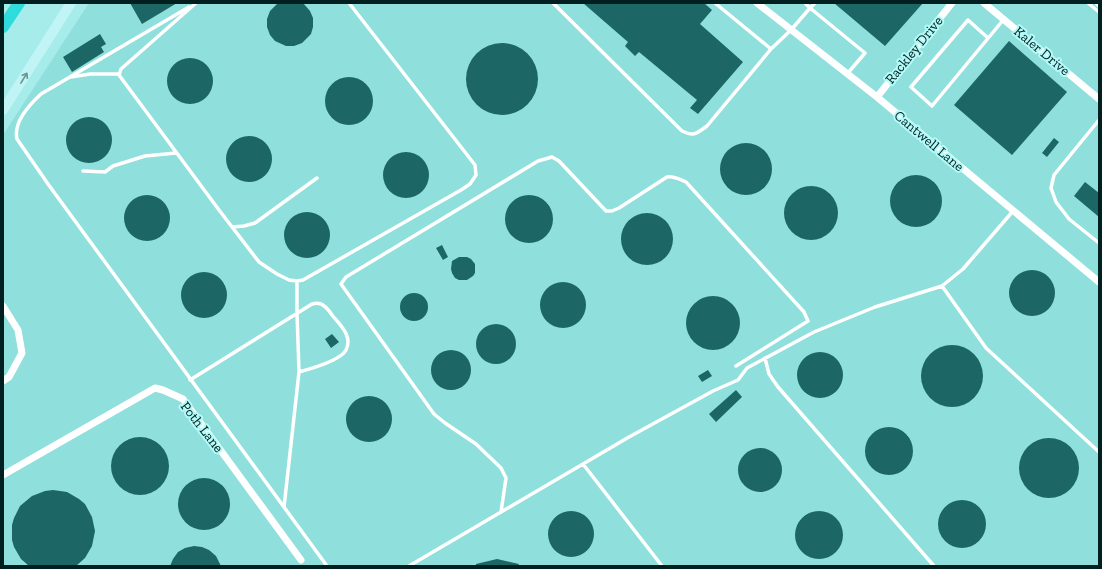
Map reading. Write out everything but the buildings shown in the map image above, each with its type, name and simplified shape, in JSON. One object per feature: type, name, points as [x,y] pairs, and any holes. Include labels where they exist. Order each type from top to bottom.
[{"type":"highway","points":[[3,27],[19,3]]},
{"type":"main road","points":[[3,110],[71,3]]},
{"type":"street","name":"Cantwell Lane","points":[[757,3],[877,97],[1099,282]]},
{"type":"street","name":"Rackley Drive","points":[[877,97],[952,3]]},
{"type":"street","name":"Kaler Drive","points":[[984,3],[1099,99]]},
{"type":"street","points":[[3,306],[18,330],[22,353],[9,377],[3,381]]},
{"type":"street","name":"Poth Lane","points":[[3,475],[155,388],[164,390],[183,400],[300,560]]},
{"type":"lane","points":[[119,74],[121,69],[196,3]]},
{"type":"lane","points":[[196,3],[41,94],[30,104],[25,112],[18,126],[16,133],[17,139],[190,380],[327,566]]},
{"type":"lane","points":[[119,74],[176,153],[259,262],[289,280],[303,280],[470,184],[476,175],[475,165],[349,3]]},
{"type":"lane","points":[[553,3],[682,131],[689,134],[697,132],[707,126],[771,49],[791,30],[815,3]]},
{"type":"lane","points":[[715,3],[771,49]]},
{"type":"lane","points":[[805,3],[865,53],[847,74]]},
{"type":"lane","points":[[1088,3],[1099,12]]},
{"type":"lane","points":[[1096,3],[1099,6]]},
{"type":"lane","points":[[988,38],[968,20],[911,87],[932,106],[1004,19]]},
{"type":"lane","points":[[68,78],[90,74],[119,74]]},
{"type":"lane","points":[[1099,120],[1054,175],[1051,188],[1056,202],[1069,219],[1099,243]]},
{"type":"lane","points":[[83,170],[105,172],[113,166],[145,156],[176,153]]},
{"type":"lane","points":[[501,512],[506,478],[501,468],[476,444],[445,424],[434,414],[341,284],[346,277],[538,161],[552,157],[559,161],[606,211],[612,211],[619,208],[667,177],[679,178],[686,182],[804,312],[808,321],[736,366]]},
{"type":"lane","points":[[232,227],[255,223],[317,178]]},
{"type":"lane","points":[[409,566],[583,464],[713,391],[738,380],[747,368],[814,332],[875,307],[942,286],[963,269],[1013,210]]},
{"type":"lane","points":[[284,508],[299,372],[297,281]]},
{"type":"lane","points":[[942,286],[986,348],[1099,452]]},
{"type":"lane","points":[[190,380],[312,304],[319,303],[324,306],[346,333],[348,342],[346,351],[340,356],[314,368],[299,372]]},
{"type":"lane","points":[[765,358],[769,374],[778,387],[934,566]]},
{"type":"lane","points":[[583,464],[662,566]]},
{"type":"shaded area","points":[[89,3],[1099,3],[1099,566],[3,566],[3,135]]}]
